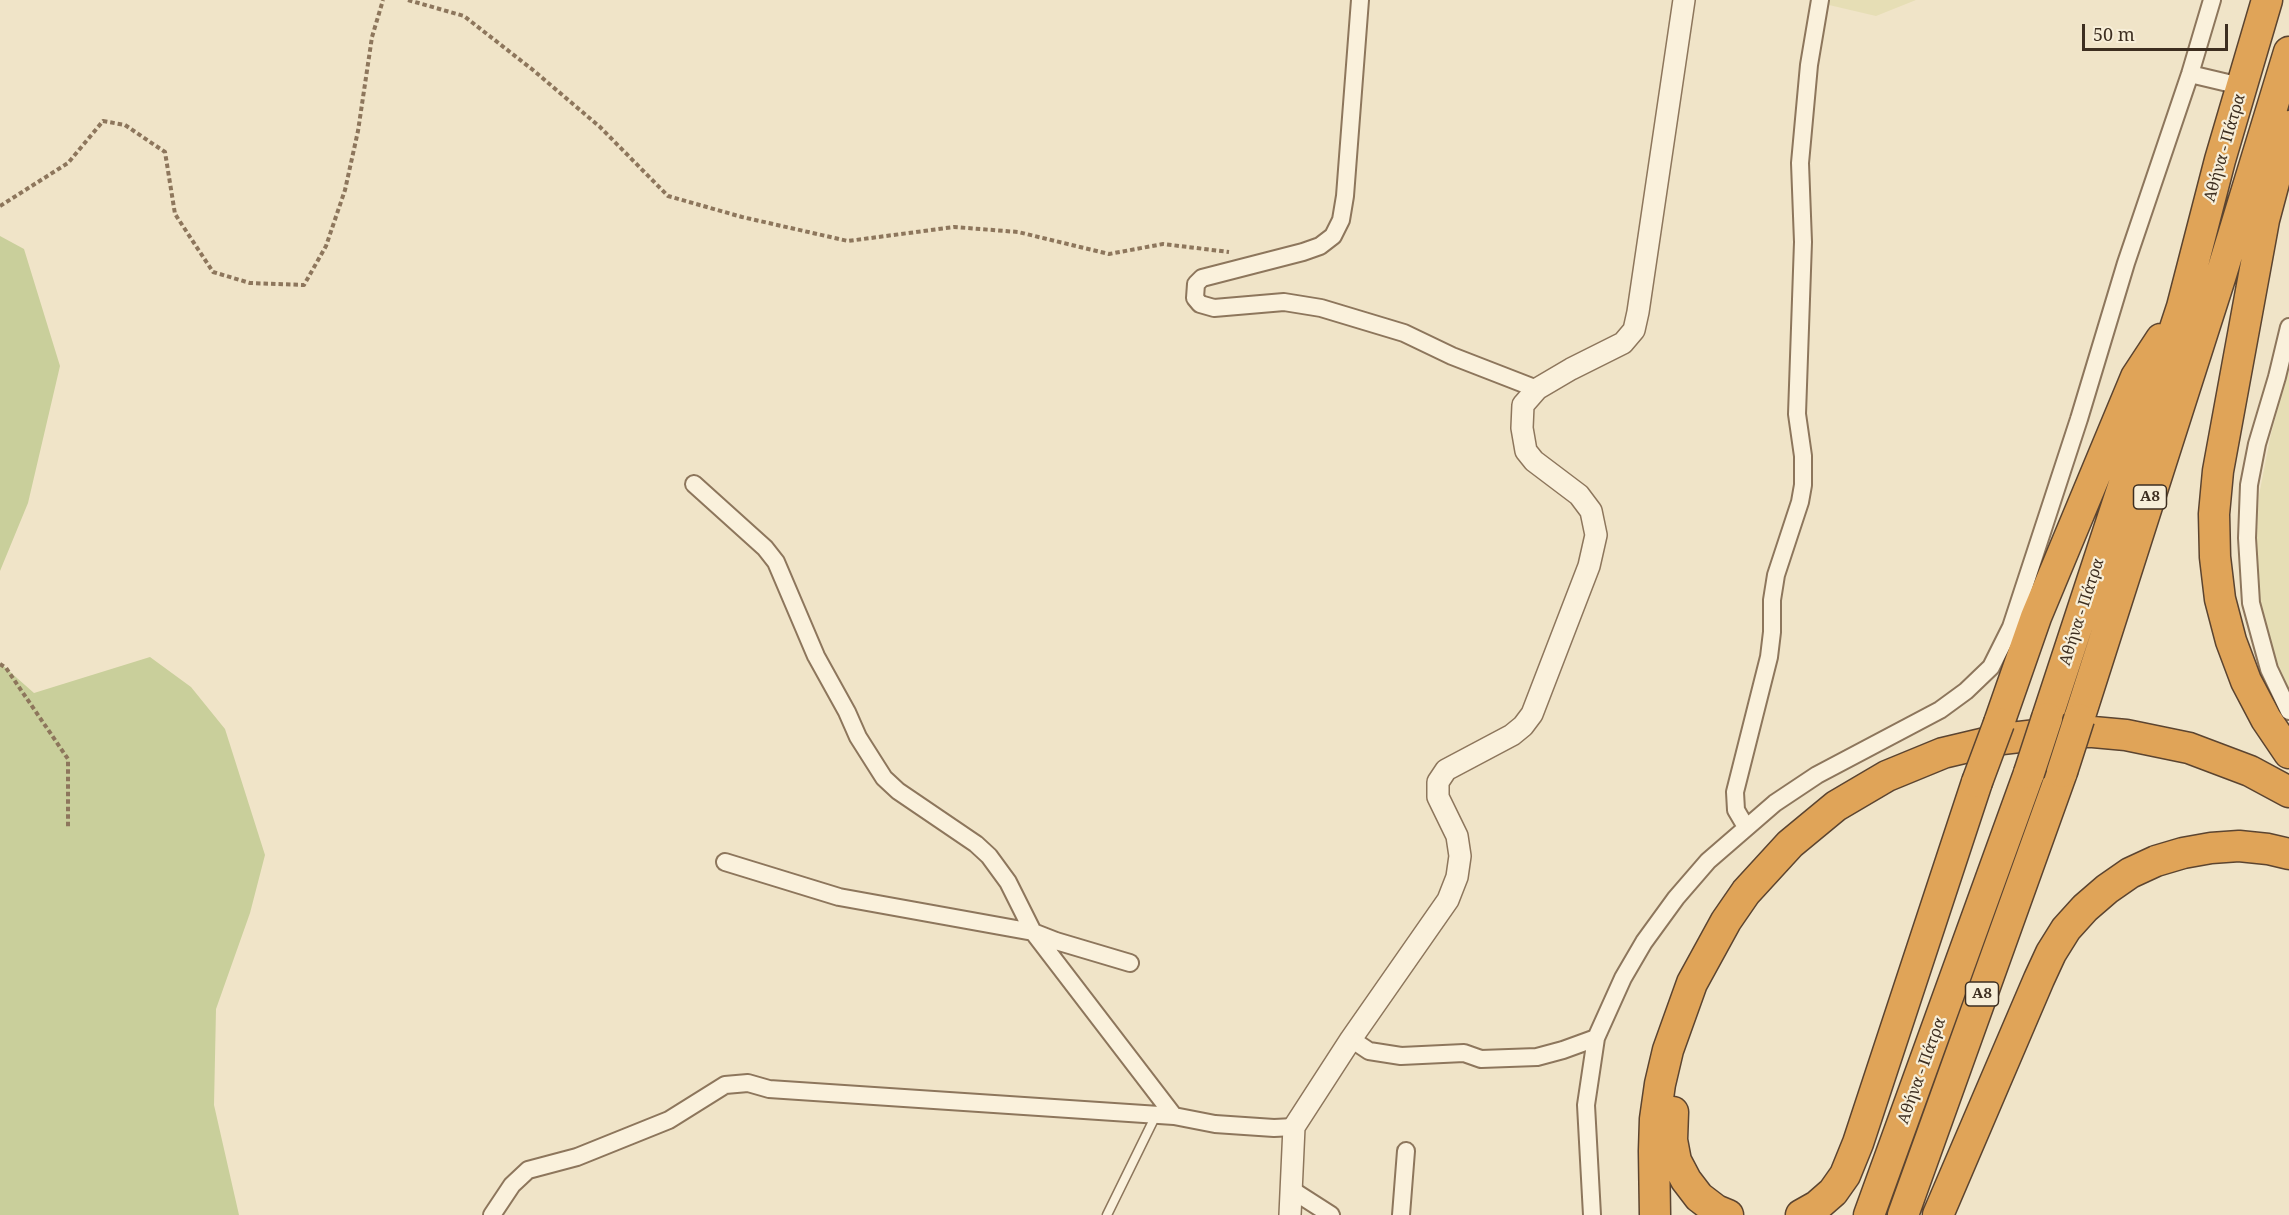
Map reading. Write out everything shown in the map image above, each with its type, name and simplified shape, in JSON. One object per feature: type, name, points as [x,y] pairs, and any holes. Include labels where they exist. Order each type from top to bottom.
[{"type":"highway","name":"Αθήνα - Πάτρα","points":[[1869,1215],[2029,773],[2182,307],[2220,160],[2267,0]]},
{"type":"highway","name":"Αθήνα - Πάτρα","points":[[1903,1215],[2062,772],[2221,275],[2289,52]]},
{"type":"highway","points":[[2289,126],[2264,220],[2218,471],[2214,514],[2215,557],[2220,599],[2231,641],[2246,681],[2266,719],[2289,753]]},
{"type":"highway","points":[[1801,1215],[1817,1206],[1833,1192],[1845,1174],[1858,1143],[1977,782],[2036,617],[2136,377],[2182,307]]},
{"type":"highway","points":[[1655,1215],[1655,1119],[1660,1084],[1675,1027],[1692,983],[1726,921],[1746,892],[1790,844],[1836,806],[1887,776],[1943,753],[2002,739],[2063,732],[2126,735],[2189,748],[2250,771],[2289,792]]},
{"type":"highway","points":[[1728,1215],[1716,1210],[1699,1197],[1686,1180],[1676,1161],[1672,1140],[1672,1119],[1684,1052],[1707,988],[1740,929],[1781,876],[1842,822],[1913,782],[1965,764],[2026,754],[2088,750],[2130,754],[2170,762],[2209,774],[2247,789],[2289,812]]},
{"type":"highway","points":[[1938,1215],[2043,970],[2066,929],[2085,908],[2130,873],[2156,861],[2183,853],[2239,846],[2289,854]]},
{"type":"street","points":[[1360,0],[1345,196],[1341,220],[1333,236],[1320,246],[1303,252],[1202,278],[1196,284],[1195,298],[1200,304],[1214,308],[1284,302],[1321,308],[1404,333],[1452,356],[1537,389]]},
{"type":"street","points":[[1290,1215],[1294,1127],[1351,1039],[1448,900],[1457,877],[1460,856],[1457,836],[1438,797],[1438,782],[1446,770],[1512,735],[1532,714],[1589,566],[1596,535],[1591,511],[1579,495],[1534,461],[1526,451],[1523,442],[1523,405],[1537,389],[1623,343],[1634,330],[1684,0]]},
{"type":"street","points":[[1746,827],[1736,810],[1736,792],[1769,657],[1772,600],[1776,575],[1803,485],[1803,462],[1797,414],[1803,242],[1800,163],[1809,65],[1820,0]]},
{"type":"street","points":[[1592,1215],[1586,1105],[1596,1038],[1623,978],[1644,942],[1676,898],[1708,861],[1775,803],[1817,775],[1940,710],[1966,691],[1991,667],[2011,627],[2212,0]]},
{"type":"street","points":[[2190,74],[2228,83]]},
{"type":"street","points":[[2289,327],[2249,485],[2247,538],[2251,603],[2269,669],[2289,711]]},
{"type":"street","points":[[694,484],[765,548],[776,562],[816,656],[848,712],[858,737],[884,778],[898,791],[976,844],[989,856],[1008,882],[1034,932],[1174,1116]]},
{"type":"street","points":[[725,862],[839,897],[1034,932],[1056,941],[1130,963]]},
{"type":"street","points":[[1351,1039],[1369,1051],[1401,1056],[1464,1053],[1481,1059],[1491,1059],[1537,1057],[1596,1038]]},
{"type":"street","points":[[492,1215],[512,1185],[528,1170],[578,1158],[669,1120],[725,1085],[748,1083],[769,1089],[1174,1116],[1215,1124],[1294,1127]]},
{"type":"street","points":[[1401,1215],[1406,1151]]},
{"type":"street","points":[[1292,1190],[1330,1215]]},
{"type":"lane","points":[[1107,1215],[1156,1115]]},
{"type":"path","points":[[0,206],[68,163],[103,121],[125,125],[165,153],[174,214],[213,272],[250,283],[304,285],[326,246],[345,190],[358,131],[372,38],[383,0]]},
{"type":"path","points":[[408,0],[464,16],[600,127],[668,196],[742,217],[848,241],[954,227],[1018,232],[1109,254],[1163,244],[1233,253]]},
{"type":"path","points":[[0,664],[6,668],[68,759],[68,827]]},
{"type":"shaded area","points":[[1830,0],[1916,0],[1876,16],[1829,5]]},
{"type":"shaded area","points":[[2289,369],[2289,689],[2273,652],[2258,599],[2256,558],[2259,495],[2271,434]]},
{"type":"green space","points":[[0,236],[24,249],[60,366],[28,503],[0,571]]},
{"type":"green space","points":[[150,657],[191,687],[225,729],[265,855],[250,913],[216,1009],[214,1105],[239,1215],[0,1215],[0,663],[34,693]]}]
